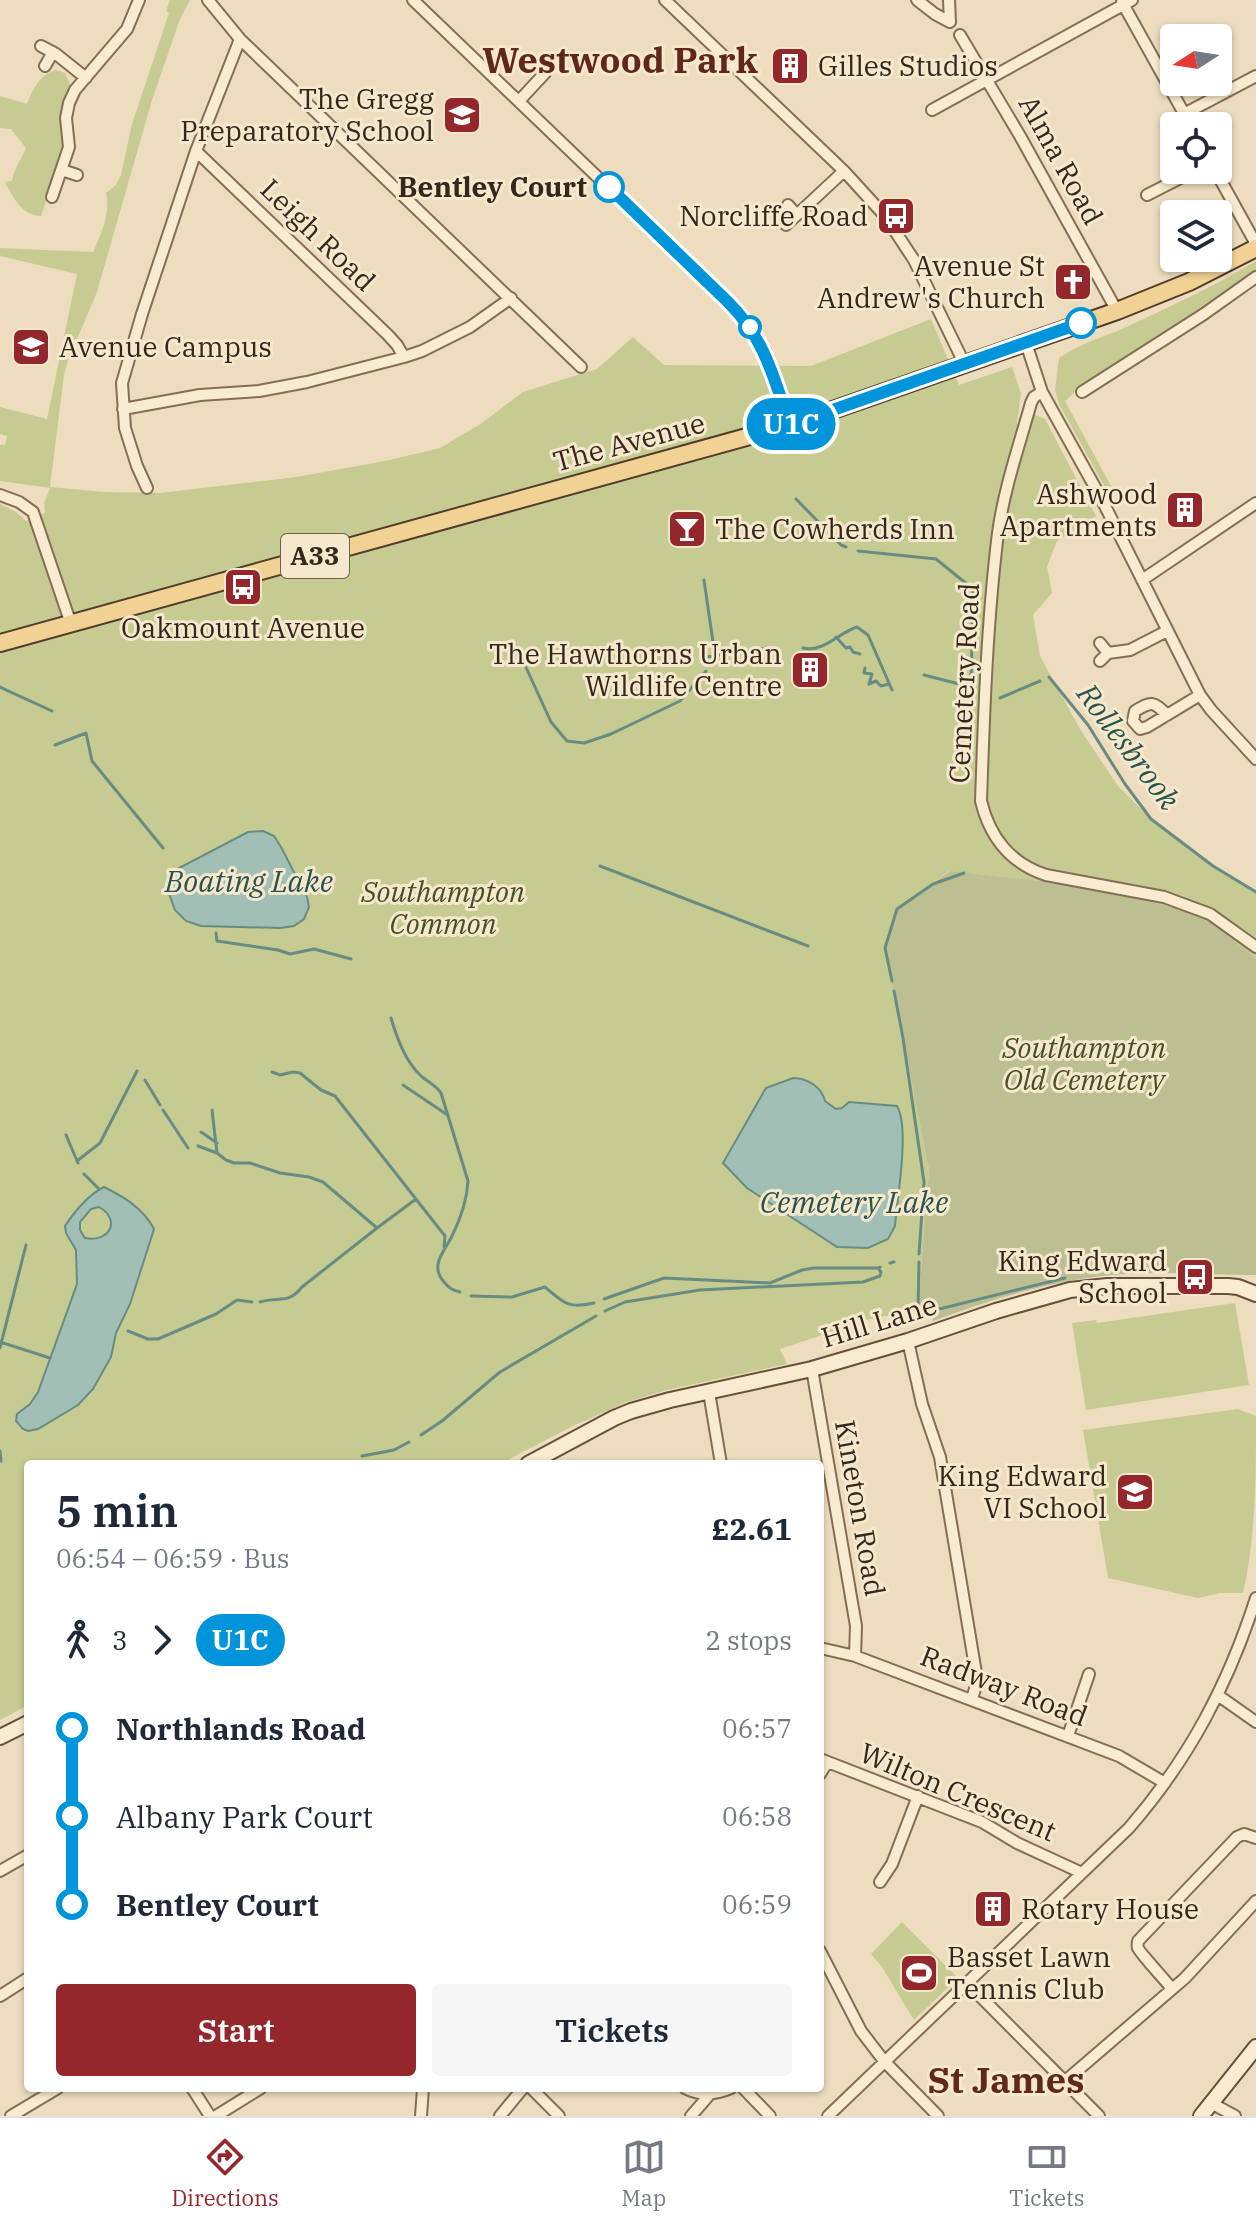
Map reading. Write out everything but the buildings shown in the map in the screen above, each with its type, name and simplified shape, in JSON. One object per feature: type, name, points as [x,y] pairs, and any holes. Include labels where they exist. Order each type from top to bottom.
[{"type":"main road","name":"The Avenue","points":[[0,643],[790,425],[1117,311],[1189,282],[1256,246]]},
{"type":"street","points":[[52,197],[70,140],[66,118],[75,90],[127,29],[139,0]]},
{"type":"street","points":[[208,0],[240,39],[581,367]]},
{"type":"street","points":[[413,0],[735,309],[765,351],[790,425]]},
{"type":"street","points":[[665,0],[844,171],[885,216],[907,248],[965,365]]},
{"type":"street","points":[[917,0],[950,22],[949,0]]},
{"type":"street","points":[[932,110],[1125,2],[1183,112]]},
{"type":"street","name":"Alma Road","points":[[960,35],[988,79],[1117,311]]},
{"type":"street","points":[[147,488],[129,444],[122,383],[196,151],[240,39]]},
{"type":"street","points":[[41,46],[86,78]]},
{"type":"street","points":[[45,66],[53,52]]},
{"type":"street","points":[[519,101],[545,73],[552,58]]},
{"type":"street","points":[[1188,112],[1256,76]]},
{"type":"street","name":"Leigh Road","points":[[196,151],[388,335],[404,357]]},
{"type":"street","points":[[62,170],[77,175]]},
{"type":"street","points":[[786,225],[844,171]]},
{"type":"street","points":[[1147,195],[1160,195],[1176,184]]},
{"type":"street","points":[[1223,184],[1256,246]]},
{"type":"street","points":[[788,205],[797,215]]},
{"type":"street","points":[[1082,392],[1256,277]]},
{"type":"street","points":[[123,409],[200,395],[259,391],[404,357],[470,327],[511,298]]},
{"type":"street","points":[[1026,343],[1042,392],[1101,498],[1200,695],[1256,759]]},
{"type":"street","name":"Cemetery Road","points":[[1042,392],[1031,403],[998,532],[985,688],[981,801],[985,818],[1013,859],[1028,869],[1164,897],[1210,914],[1256,947]]},
{"type":"street","points":[[0,495],[28,507],[37,520],[71,624]]},
{"type":"street","points":[[1142,580],[1256,503]]},
{"type":"street","points":[[1100,643],[1104,657],[1130,650],[1167,631]]},
{"type":"street","points":[[1167,715],[1200,695]]},
{"type":"street","name":"Hill Lane","points":[[536,1460],[621,1415],[670,1400],[812,1369],[1019,1304],[1085,1288],[1228,1286],[1256,1294]]},
{"type":"street","points":[[908,1341],[922,1404],[940,1457],[976,1673],[972,1699]]},
{"type":"street","name":"Kineton Road","points":[[812,1369],[856,1626],[855,1656]]},
{"type":"street","points":[[709,1392],[720,1460]]},
{"type":"street","points":[[828,2116],[1129,1828],[1191,1746],[1219,1696],[1256,1598]]},
{"type":"street","name":"Radway Road","points":[[824,1649],[855,1656],[1119,1756],[1165,1783]]},
{"type":"street","points":[[1068,1736],[1089,1674]]},
{"type":"street","points":[[1219,1696],[1256,1722]]},
{"type":"street","points":[[0,1737],[24,1725]]},
{"type":"street","name":"Wilton Crescent","points":[[824,1761],[982,1822],[1017,1843],[1082,1873]]},
{"type":"street","points":[[881,1876],[892,1864],[918,1796]]},
{"type":"street","points":[[1172,1989],[1140,1952],[1138,1941],[1237,1837],[1244,1834],[1256,1838]]},
{"type":"street","points":[[0,1871],[24,1857]]},
{"type":"street","points":[[1064,2082],[1185,1978],[1256,1901]]},
{"type":"street","points":[[824,1959],[861,2031],[884,2061],[938,2116]]},
{"type":"street","points":[[0,1996],[24,1981]]},
{"type":"street","points":[[967,1983],[1099,2116]]},
{"type":"street","points":[[1201,2116],[1256,2047]]},
{"type":"street","points":[[11,2116],[51,2092]]},
{"type":"street","points":[[195,2092],[213,2116],[254,2092]]},
{"type":"street","points":[[421,2116],[423,2092]]},
{"type":"street","points":[[500,2116],[520,2092]]},
{"type":"street","points":[[535,2092],[559,2116]]},
{"type":"street","points":[[693,2092],[717,2092]]},
{"type":"street","points":[[747,2092],[770,2116]]},
{"type":"street","points":[[691,2116],[710,2094]]},
{"type":"street","points":[[1211,2103],[1235,2116]]},
{"type":"green space","name":"Southampton Common","points":[[170,0],[190,0],[180,19],[152,100],[97,292],[64,375],[50,487],[160,493],[296,477],[440,448],[482,423],[523,392],[597,369],[633,337],[664,365],[811,366],[931,319],[959,385],[1012,367],[1021,393],[1017,424],[1030,428],[1033,414],[1045,419],[1096,516],[1057,541],[1047,567],[1052,593],[1033,615],[1040,656],[1080,729],[1118,786],[1156,824],[1213,866],[1256,892],[1256,959],[1212,922],[1134,898],[1042,881],[949,871],[897,909],[885,948],[929,1170],[918,1310],[870,1319],[780,1349],[787,1364],[667,1390],[627,1402],[508,1460],[24,1460],[24,1707],[0,1720],[0,504],[26,521],[45,513],[44,503],[50,488],[0,481],[0,445],[5,445],[7,436],[0,434],[0,407],[47,419],[77,274],[0,256],[0,248],[93,252],[106,216],[106,193],[116,185],[121,175],[132,124],[169,13],[166,11]]},
{"type":"green space","points":[[56,70],[65,73],[70,84],[62,111],[65,141],[41,216],[23,209],[5,182],[12,181],[26,148],[11,129],[0,128],[0,96],[27,104],[41,79]]},
{"type":"green space","points":[[1256,261],[1256,274],[1084,384],[1065,401],[1112,488],[1107,491],[1059,404],[1055,390],[1059,358],[1081,345],[1190,297]]},
{"type":"green space","name":"Southampton Old Cemetery","points":[[950,871],[1042,881],[1187,911],[1212,922],[1256,959],[1256,1275],[1158,1273],[1101,1276],[1028,1290],[933,1321],[930,1308],[918,1310],[929,1170],[885,948],[897,909]]},
{"type":"green space","points":[[1235,1303],[1249,1385],[1086,1410],[1072,1323],[1096,1320],[1097,1323]]},
{"type":"green space","points":[[1238,1409],[1256,1416],[1253,1528],[1243,1593],[1220,1593],[1198,1598],[1108,1578],[1083,1430]]},
{"type":"green space","name":"Basset Lawn Tennis Club","points":[[902,1922],[958,1978],[914,2020],[871,1954]]},
{"type":"water","name":"Boating Lake","points":[[263,831],[274,836],[307,897],[309,907],[304,919],[294,926],[280,928],[201,926],[186,921],[175,910],[168,891],[169,878],[177,869],[248,832]]},
{"type":"water","name":"Cemetery Lake","points":[[793,1078],[813,1084],[825,1101],[836,1109],[849,1102],[897,1106],[901,1116],[902,1164],[895,1226],[888,1239],[868,1248],[837,1247],[747,1188],[723,1163],[766,1088]]},
{"type":"water","points":[[104,1187],[126,1199],[139,1209],[154,1229],[130,1304],[116,1333],[111,1357],[93,1389],[78,1405],[38,1429],[28,1431],[16,1421],[17,1414],[30,1404],[38,1392],[77,1284],[76,1250],[65,1226]],"holes":[[[99,1207],[106,1212],[111,1224],[106,1234],[93,1239],[85,1238],[80,1222],[91,1209]]]},
{"type":"waterway","points":[[796,499],[846,547]]},
{"type":"waterway","points":[[858,551],[936,559],[973,589],[971,687],[924,675]]},
{"type":"waterway","points":[[704,580],[715,656],[710,665]]},
{"type":"waterway","points":[[803,648],[817,648],[857,627],[868,635],[892,690]]},
{"type":"waterway","points":[[836,637],[846,648],[850,647],[860,654]]},
{"type":"waterway","points":[[706,657],[767,648]]},
{"type":"waterway","points":[[517,653],[551,722],[567,741],[584,743],[611,734],[680,701],[706,671]]},
{"type":"waterway","points":[[865,668],[864,673],[872,674],[869,684],[876,681],[881,686],[889,684]]},
{"type":"waterway","name":"Rollesbrook","points":[[1049,677],[1088,725],[1151,819],[1213,866],[1256,892]]},
{"type":"waterway","points":[[1000,698],[1040,681]]},
{"type":"waterway","points":[[0,687],[52,711]]},
{"type":"waterway","points":[[55,745],[86,733],[92,761],[163,848]]},
{"type":"waterway","points":[[600,866],[808,946]]},
{"type":"waterway","points":[[892,981],[885,948],[897,909],[933,884],[964,873]]},
{"type":"waterway","points":[[216,933],[217,941],[290,954],[314,949],[351,959]]},
{"type":"waterway","points":[[894,991],[924,1182],[919,1254]]},
{"type":"waterway","points":[[391,1018],[410,1063],[441,1093],[468,1181],[460,1216],[438,1264],[444,1282],[460,1292]]},
{"type":"waterway","points":[[77,1161],[100,1143],[137,1071]]},
{"type":"waterway","points":[[272,1072],[280,1075],[300,1073],[321,1090],[335,1096],[445,1236],[444,1247]]},
{"type":"waterway","points":[[145,1080],[160,1105]]},
{"type":"waterway","points":[[403,1085],[446,1114]]},
{"type":"waterway","points":[[163,1110],[188,1148]]},
{"type":"waterway","points":[[212,1110],[217,1153],[226,1160],[323,1182],[377,1228],[416,1199]]},
{"type":"waterway","points":[[201,1132],[217,1143]]},
{"type":"waterway","points":[[66,1135],[78,1163]]},
{"type":"waterway","points":[[198,1146],[217,1153]]},
{"type":"waterway","points":[[84,1174],[99,1189]]},
{"type":"waterway","points":[[260,1302],[283,1299],[297,1293],[377,1228]]},
{"type":"waterway","points":[[0,1348],[26,1245]]},
{"type":"waterway","points":[[890,1263],[894,1262]]},
{"type":"waterway","points":[[919,1262],[918,1310],[931,1311],[1065,1278]]},
{"type":"waterway","points":[[605,1311],[625,1302],[700,1290],[863,1282],[880,1276],[880,1267]]},
{"type":"waterway","points":[[604,1299],[664,1278],[770,1283],[814,1268],[878,1268]]},
{"type":"waterway","points":[[471,1296],[512,1297],[545,1287],[567,1303],[594,1303]]},
{"type":"waterway","points":[[128,1331],[148,1339],[158,1339],[216,1314],[237,1300],[252,1302]]},
{"type":"waterway","points":[[421,1435],[500,1372],[596,1316]]},
{"type":"waterway","points":[[0,1342],[50,1358]]},
{"type":"waterway","points":[[362,1456],[394,1450],[409,1442]]},
{"type":"waterway","points":[[0,1451],[1,1461]]},
{"type":"bus line","name":"U1C","points":[[609,187],[745,321],[765,351],[790,425],[1081,323]]},
{"type":"place","name":"Gilles Studios","points":[[790,66]]},
{"type":"place","name":"The Gregg Preparatory School","points":[[462,115]]},
{"type":"place","name":"Bentley Court","points":[[609,187]]},
{"type":"place","name":"Norcliffe Road","points":[[896,216]]},
{"type":"place","name":"Avenue St Andrew's Church","points":[[1073,282]]},
{"type":"place","name":"Avenue Campus","points":[[31,347]]},
{"type":"place","name":"Ashwood Apartments","points":[[1185,510]]},
{"type":"place","name":"The Cowherds Inn","points":[[687,529]]},
{"type":"place","name":"Oakmount Avenue","points":[[243,587]]},
{"type":"place","name":"The Hawthorns Urban Wildlife Centre","points":[[810,670]]},
{"type":"place","name":"King Edward School","points":[[1195,1277]]},
{"type":"place","name":"King Edward VI School","points":[[1135,1492]]},
{"type":"place","name":"Rotary House","points":[[993,1909]]},
{"type":"place","name":"Basset Lawn Tennis Club","points":[[919,1973]]},
{"type":"district","name":"Westwood Park","points":[[620,60]]},
{"type":"district","name":"St James","points":[[1006,2080]]}]
